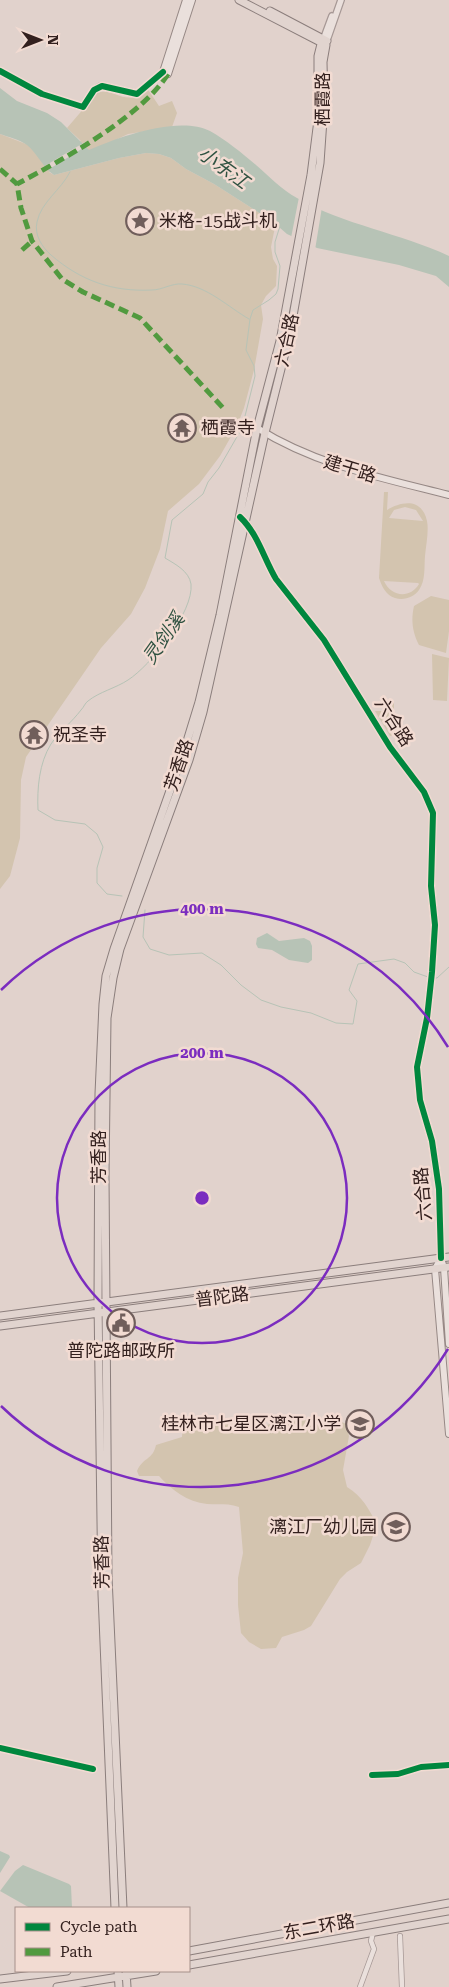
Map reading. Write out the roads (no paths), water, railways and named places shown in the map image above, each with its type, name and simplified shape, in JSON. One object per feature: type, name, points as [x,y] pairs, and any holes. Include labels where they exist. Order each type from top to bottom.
[{"type":"main road","points":[[165,73],[186,0]]},
{"type":"main road","points":[[165,73],[192,0]]},
{"type":"main road","points":[[239,0],[324,42]]},
{"type":"main road","points":[[249,0],[324,42]]},
{"type":"main road","name":"栖霞路","points":[[310,199],[318,120],[318,56],[324,42]]},
{"type":"main road","name":"六合路","points":[[258,428],[280,341],[297,244],[310,199]]},
{"type":"main road","name":"六合路","points":[[265,433],[290,333],[305,247],[310,199]]},
{"type":"main road","name":"建干路","points":[[258,428],[295,450],[331,464],[376,478],[449,495]]},
{"type":"main road","name":"芳香路","points":[[122,1907],[108,1577],[102,1301],[99,1094],[103,1004],[106,976],[114,948],[184,751],[199,702],[258,428]]},
{"type":"main road","name":"芳香路","points":[[102,1301],[107,1018],[113,978],[120,950],[189,760],[203,712],[265,433]]},
{"type":"main road","name":"普陀路","points":[[0,1316],[449,1256]]},
{"type":"main road","points":[[441,1258],[446,1268],[449,1344]]},
{"type":"main road","points":[[441,1258],[435,1270],[449,1434]]},
{"type":"main road","name":"普陀路","points":[[0,1326],[446,1268]]},
{"type":"main road","name":"芳香路","points":[[103,1312],[102,1594],[115,1907]]},
{"type":"main road","name":"东二环路","points":[[190,1950],[449,1903]]},
{"type":"main road","name":"东二环路","points":[[190,1965],[449,1919]]},
{"type":"main road","points":[[0,1980],[60,1972]]},
{"type":"main road","points":[[57,1987],[151,1972]]},
{"type":"main road","points":[[121,1978],[127,1986]]},
{"type":"street","name":"栖霞路","points":[[324,42],[339,0]]},
{"type":"street","points":[[0,71],[42,94],[82,107],[85,106],[94,90],[98,87],[103,86],[137,94],[165,73]]},
{"type":"street","name":"六合路","points":[[240,517],[246,523],[276,579],[324,640],[390,747],[430,802],[433,813],[431,886],[434,925],[432,972],[427,1018],[416,1067],[420,1100],[432,1141],[439,1189],[441,1258]]},
{"type":"street","points":[[0,1748],[93,1768]]},
{"type":"street","points":[[372,1775],[398,1774],[421,1766],[449,1765]]},
{"type":"street","points":[[360,1987],[374,1949],[371,1941],[373,1932]]},
{"type":"street","points":[[400,1936],[402,1987]]},
{"type":"water","name":"小东江","points":[[0,88],[17,101],[47,113],[61,122],[89,150],[132,134],[166,127],[182,125],[210,131],[234,147],[291,195],[334,215],[449,256],[449,287],[436,276],[399,265],[317,248],[287,234],[272,221],[214,184],[186,169],[171,158],[159,154],[146,153],[119,158],[54,175],[27,145],[0,134]]},
{"type":"water","points":[[267,933],[279,941],[304,938],[310,941],[312,960],[308,963],[289,960],[272,950],[258,948],[256,944],[257,938]]},
{"type":"water","points":[[0,1851],[10,1857],[0,1873]]},
{"type":"water","points":[[23,1865],[69,1884],[71,1886],[72,1907],[28,1907],[0,1891],[15,1871]]},
{"type":"waterway","points":[[70,172],[43,208],[37,222],[36,227],[40,240],[51,255],[74,272],[111,287],[152,290],[178,284],[191,286],[209,293],[249,319]]},
{"type":"waterway","name":"灵剑溪","points":[[122,896],[107,894],[97,883],[97,868],[103,847],[97,834],[85,824],[55,820],[38,810],[41,768],[51,744],[87,702],[128,680],[148,663],[169,637],[186,609],[190,596],[190,579],[181,568],[165,558],[172,520],[203,494],[208,482],[219,468],[242,428],[255,376],[254,366],[246,350],[250,319],[253,310],[269,300],[276,294],[278,289],[280,266],[275,252],[275,242],[280,226]]},
{"type":"waterway","name":"灵剑溪","points":[[145,910],[143,937],[150,949],[169,955],[202,953],[221,965],[241,985],[261,1000],[281,1007],[311,1013],[336,1023],[353,1024],[357,1001],[349,990],[358,964],[394,959],[405,963],[414,972],[428,977]]},
{"type":"waterway","name":"灵剑溪","points":[[435,978],[449,967]]},
{"type":"place","name":"米格-15战斗机","points":[[140,221]]},
{"type":"place","name":"栖霞寺","points":[[182,428]]},
{"type":"place","name":"祝圣寺","points":[[34,735]]},
{"type":"place","name":"普陀路邮政所","points":[[121,1323]]},
{"type":"place","name":"桂林市七星区漓江小学","points":[[360,1424]]},
{"type":"place","name":"漓江厂幼儿园","points":[[396,1527]]}]
